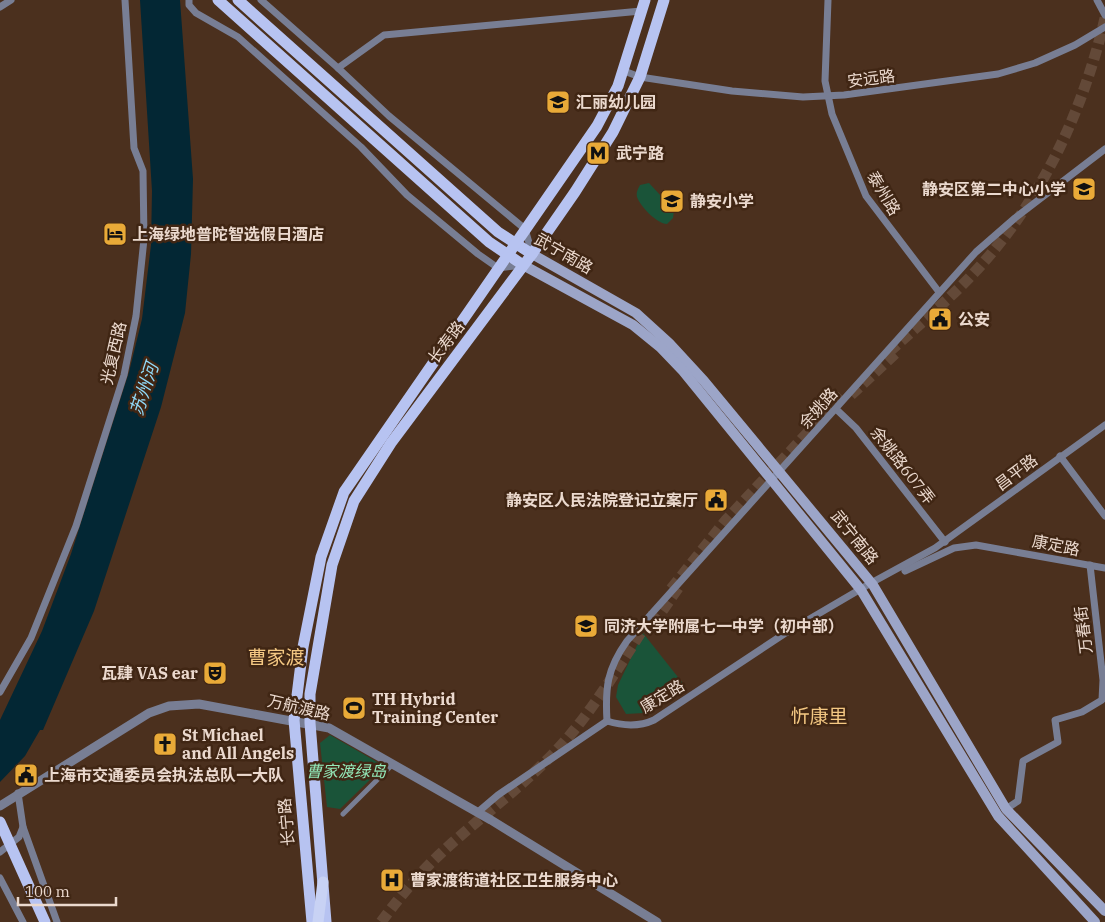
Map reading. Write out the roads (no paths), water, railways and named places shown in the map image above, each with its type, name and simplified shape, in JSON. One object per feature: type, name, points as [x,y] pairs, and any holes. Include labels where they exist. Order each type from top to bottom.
[{"type":"highway","points":[[318,922],[323,882]]},
{"type":"main road","points":[[218,0],[489,242],[523,265]]},
{"type":"main road","points":[[238,0],[498,232],[515,244]]},
{"type":"main road","name":"长寿路","points":[[310,723],[310,694],[332,564],[354,501],[391,443],[576,192],[613,132],[631,74],[664,0]]},
{"type":"main road","name":"长寿路","points":[[294,720],[303,647],[321,557],[344,492],[597,126],[618,86],[631,74],[643,5]]},
{"type":"main road","name":"武宁南路","points":[[515,244],[636,313],[669,343],[704,381],[872,584],[1006,810],[1105,911]]},
{"type":"main road","name":"武宁南路","points":[[523,265],[632,325],[660,347],[683,371],[861,590],[998,816],[1095,922]]},
{"type":"main road","name":"长宁路","points":[[294,720],[312,922]]},
{"type":"main road","name":"长宁路","points":[[310,723],[326,922]]},
{"type":"main road","points":[[0,822],[45,922]]},
{"type":"main road","points":[[0,841],[36,922]]},
{"type":"street","points":[[0,7],[11,0]]},
{"type":"street","name":"光复西路","points":[[0,692],[31,638],[76,526],[124,375],[136,316],[144,239],[143,171],[134,148],[126,0]]},
{"type":"street","points":[[189,0],[196,13],[238,37],[361,147],[408,195],[478,254],[498,268],[523,265]]},
{"type":"street","points":[[261,0],[389,116],[525,229],[532,254]]},
{"type":"street","name":"泰州路","points":[[828,0],[825,61],[827,96],[866,196],[939,292]]},
{"type":"street","points":[[1097,0],[1105,15]]},
{"type":"street","points":[[338,68],[384,34],[643,5]]},
{"type":"street","name":"安远路","points":[[631,74],[732,91],[827,96],[998,74],[1035,63],[1075,45],[1105,28]]},
{"type":"street","name":"余姚路","points":[[607,721],[606,691],[609,674],[616,657],[627,641],[939,292],[991,238],[1105,150]]},
{"type":"street","name":"余姚路607弄","points":[[836,408],[856,428],[945,542]]},
{"type":"street","name":"昌平路","points":[[945,542],[1060,456],[1105,425]]},
{"type":"street","points":[[1060,456],[1105,516]]},
{"type":"street","name":"康定路","points":[[607,721],[617,724],[636,725],[654,720],[784,634],[945,542]]},
{"type":"street","name":"康定路","points":[[872,584],[889,580],[934,555],[966,546],[989,546],[1105,568]]},
{"type":"street","name":"万春街","points":[[1006,810],[1018,801],[1023,761],[1058,742],[1054,720],[1082,712],[1102,700],[1103,680],[1090,565]]},
{"type":"street","name":"万航渡路","points":[[0,806],[149,713],[169,706],[199,704],[294,720],[329,728],[478,812],[657,922]]},
{"type":"street","points":[[478,812],[498,795],[607,721]]},
{"type":"street","points":[[343,814],[393,764]]},
{"type":"street","points":[[18,793],[23,827],[57,922]]},
{"type":"street","points":[[0,852],[19,837],[23,827]]},
{"type":"street","points":[[0,878],[23,922]]},
{"type":"water","name":"苏州河","points":[[140,0],[180,0],[193,179],[191,254],[185,313],[161,407],[94,611],[43,730],[40,730],[25,756],[0,782],[0,720],[42,631],[71,554],[129,372],[142,319],[151,245],[152,191]]},
{"type":"tunnel","points":[[889,352],[954,293],[982,264],[1030,201],[1050,167],[1082,95],[1095,57],[1105,18]]},
{"type":"tunnel","points":[[851,395],[899,350]]},
{"type":"tunnel","points":[[671,589],[726,520],[843,395]]},
{"type":"tunnel","points":[[653,624],[681,584]]},
{"type":"tunnel","points":[[381,922],[408,887],[430,864],[524,781],[567,739],[594,705],[653,614]]},
{"type":"place","name":"汇丽幼儿园","points":[[558,102]]},
{"type":"place","name":"武宁路","points":[[598,153]]},
{"type":"place","name":"静安区第二中心小学","points":[[1084,189]]},
{"type":"place","name":"静安小学","points":[[672,201]]},
{"type":"place","name":"上海绿地普陀智选假日酒店","points":[[115,234]]},
{"type":"place","name":"公安","points":[[940,319]]},
{"type":"place","name":"静安区人民法院登记立案厅","points":[[716,500]]},
{"type":"place","name":"同济大学附属七一中学（初中部）","points":[[586,626]]},
{"type":"place","name":"瓦肆 VAS ear","points":[[215,673]]},
{"type":"place","name":"TH Hybrid Training Center","points":[[354,708]]},
{"type":"place","name":"St Michael and All Angels","points":[[165,744]]},
{"type":"place","name":"上海市交通委员会执法总队一大队","points":[[26,775]]},
{"type":"place","name":"曹家渡街道社区卫生服务中心","points":[[392,880]]},
{"type":"district","name":"曹家渡","points":[[276,657]]},
{"type":"district","name":"忻康里","points":[[819,716]]},
{"type":"park label","name":"曹家渡绿岛","points":[[346,771]]}]
